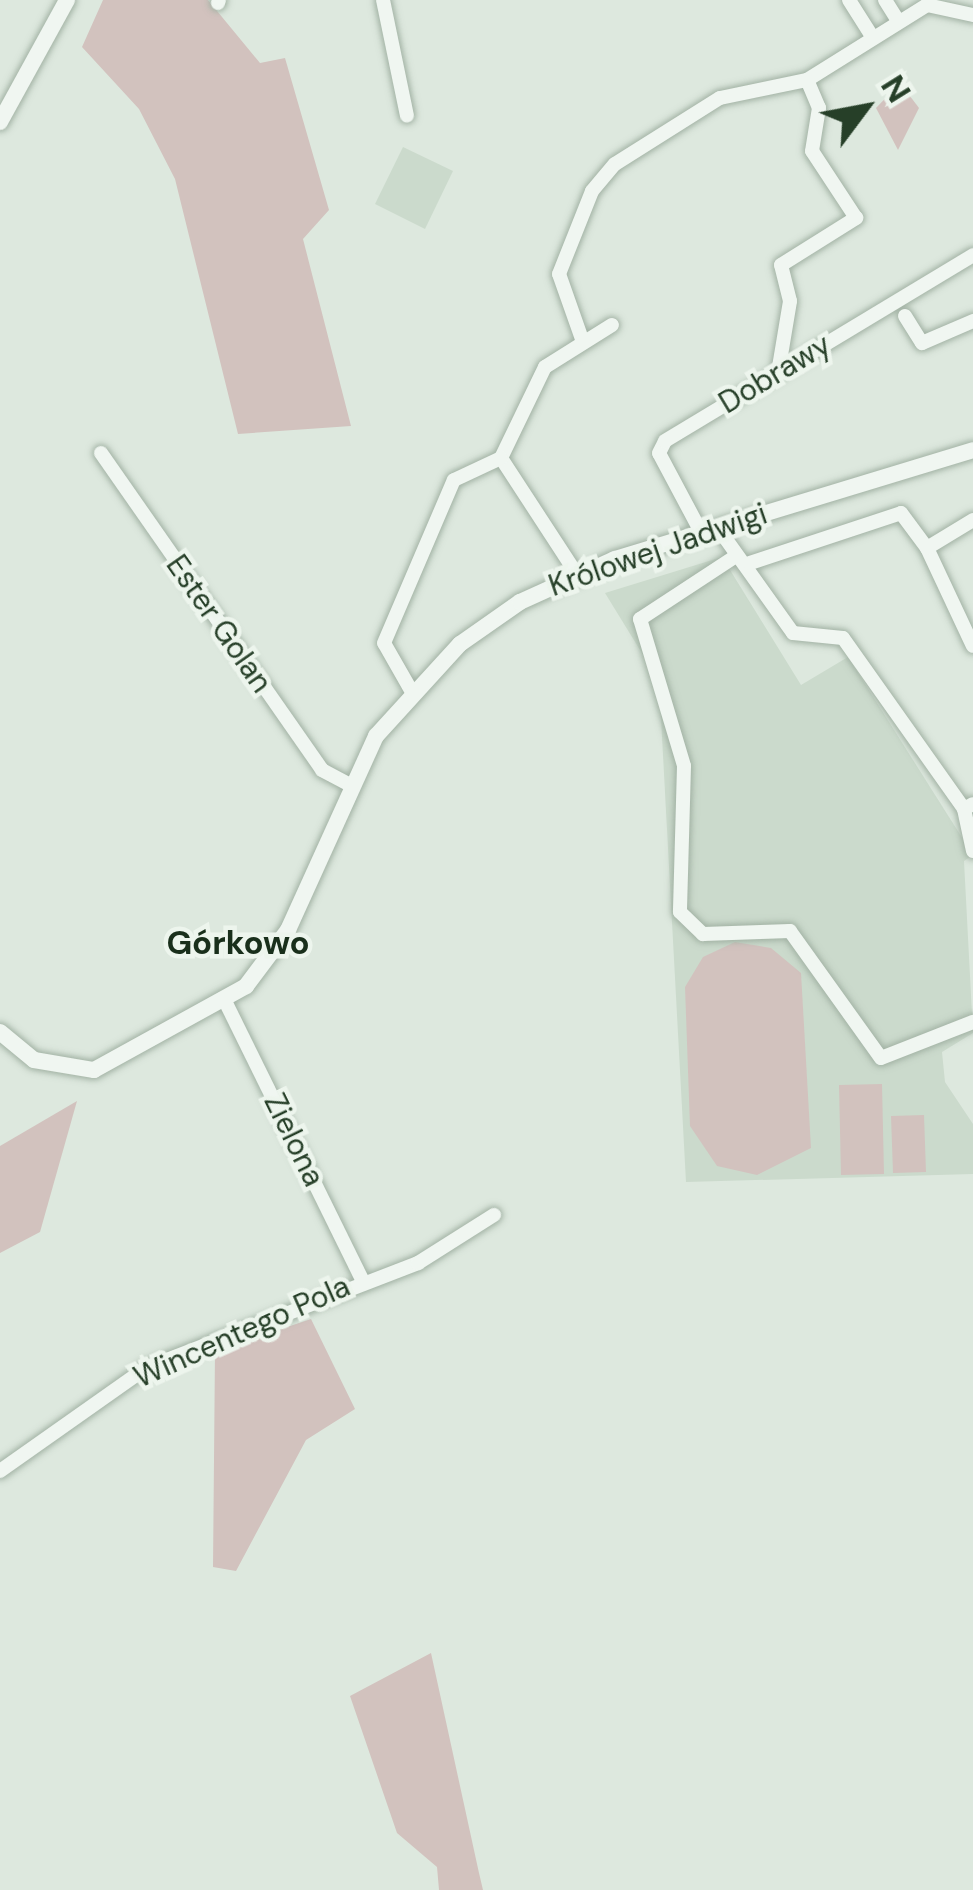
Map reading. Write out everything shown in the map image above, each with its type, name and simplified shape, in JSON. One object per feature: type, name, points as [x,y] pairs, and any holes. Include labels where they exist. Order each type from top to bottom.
[{"type":"street","points":[[0,122],[67,0]]},
{"type":"street","points":[[383,0],[407,116]]},
{"type":"street","points":[[849,0],[873,38]]},
{"type":"street","points":[[886,0],[899,22]]},
{"type":"street","points":[[583,342],[559,274],[592,191],[720,98],[807,80],[927,5],[973,15]]},
{"type":"street","points":[[778,373],[790,301],[782,265],[856,218],[812,151],[819,108],[807,80]]},
{"type":"street","name":"Dobrawy","points":[[710,530],[659,453],[664,441],[973,255]]},
{"type":"street","points":[[905,316],[922,343],[973,321]]},
{"type":"street","points":[[412,692],[384,643],[454,480],[501,458],[544,367],[612,325]]},
{"type":"street","name":"Królowej Jadwigi","points":[[348,784],[412,692],[479,628],[575,573],[973,451]]},
{"type":"street","name":"Ester Golan","points":[[101,453],[322,770],[348,784]]},
{"type":"street","points":[[501,458],[575,573]]},
{"type":"street","points":[[973,646],[927,548],[901,513],[743,560],[640,619],[684,766],[680,912],[703,934],[790,931],[881,1058],[973,1022]]},
{"type":"street","points":[[927,548],[973,520]]},
{"type":"street","points":[[710,530],[743,560],[793,633],[838,634],[968,807],[973,850]]},
{"type":"street","points":[[0,1032],[34,1060],[84,1071],[138,1054],[225,1001],[288,929],[348,784]]},
{"type":"street","name":"Zielona","points":[[225,1001],[362,1279]]},
{"type":"street","name":"Wincentego Pola","points":[[0,1471],[159,1361],[362,1279],[418,1263],[494,1215]]},
{"type":"shaded area","points":[[103,0],[208,0],[260,63],[285,58],[329,210],[303,239],[351,426],[238,434],[175,179],[139,109],[82,47]]},
{"type":"shaded area","points":[[900,83],[919,108],[898,150],[876,108]]},
{"type":"shaded area","points":[[403,147],[453,171],[425,229],[375,204]]},
{"type":"shaded area","points":[[722,557],[801,685],[848,657],[973,855],[964,861],[973,1033],[942,1052],[945,1082],[973,1124],[973,1174],[686,1182],[659,681],[605,593]]},
{"type":"shaded area","points":[[735,942],[771,948],[801,973],[811,1148],[757,1175],[717,1166],[690,1126],[685,987],[703,957]]},
{"type":"shaded area","points":[[882,1084],[884,1174],[841,1175],[839,1085]]},
{"type":"shaded area","points":[[77,1101],[40,1232],[0,1253],[0,1146]]},
{"type":"shaded area","points":[[924,1115],[926,1172],[893,1173],[891,1116]]},
{"type":"shaded area","points":[[311,1319],[355,1409],[306,1440],[236,1571],[213,1567],[215,1351]]},
{"type":"shaded area","points":[[431,1653],[483,1890],[439,1890],[437,1867],[397,1833],[350,1696]]},
{"type":"district","name":"Górkowo","points":[[238,943]]}]
